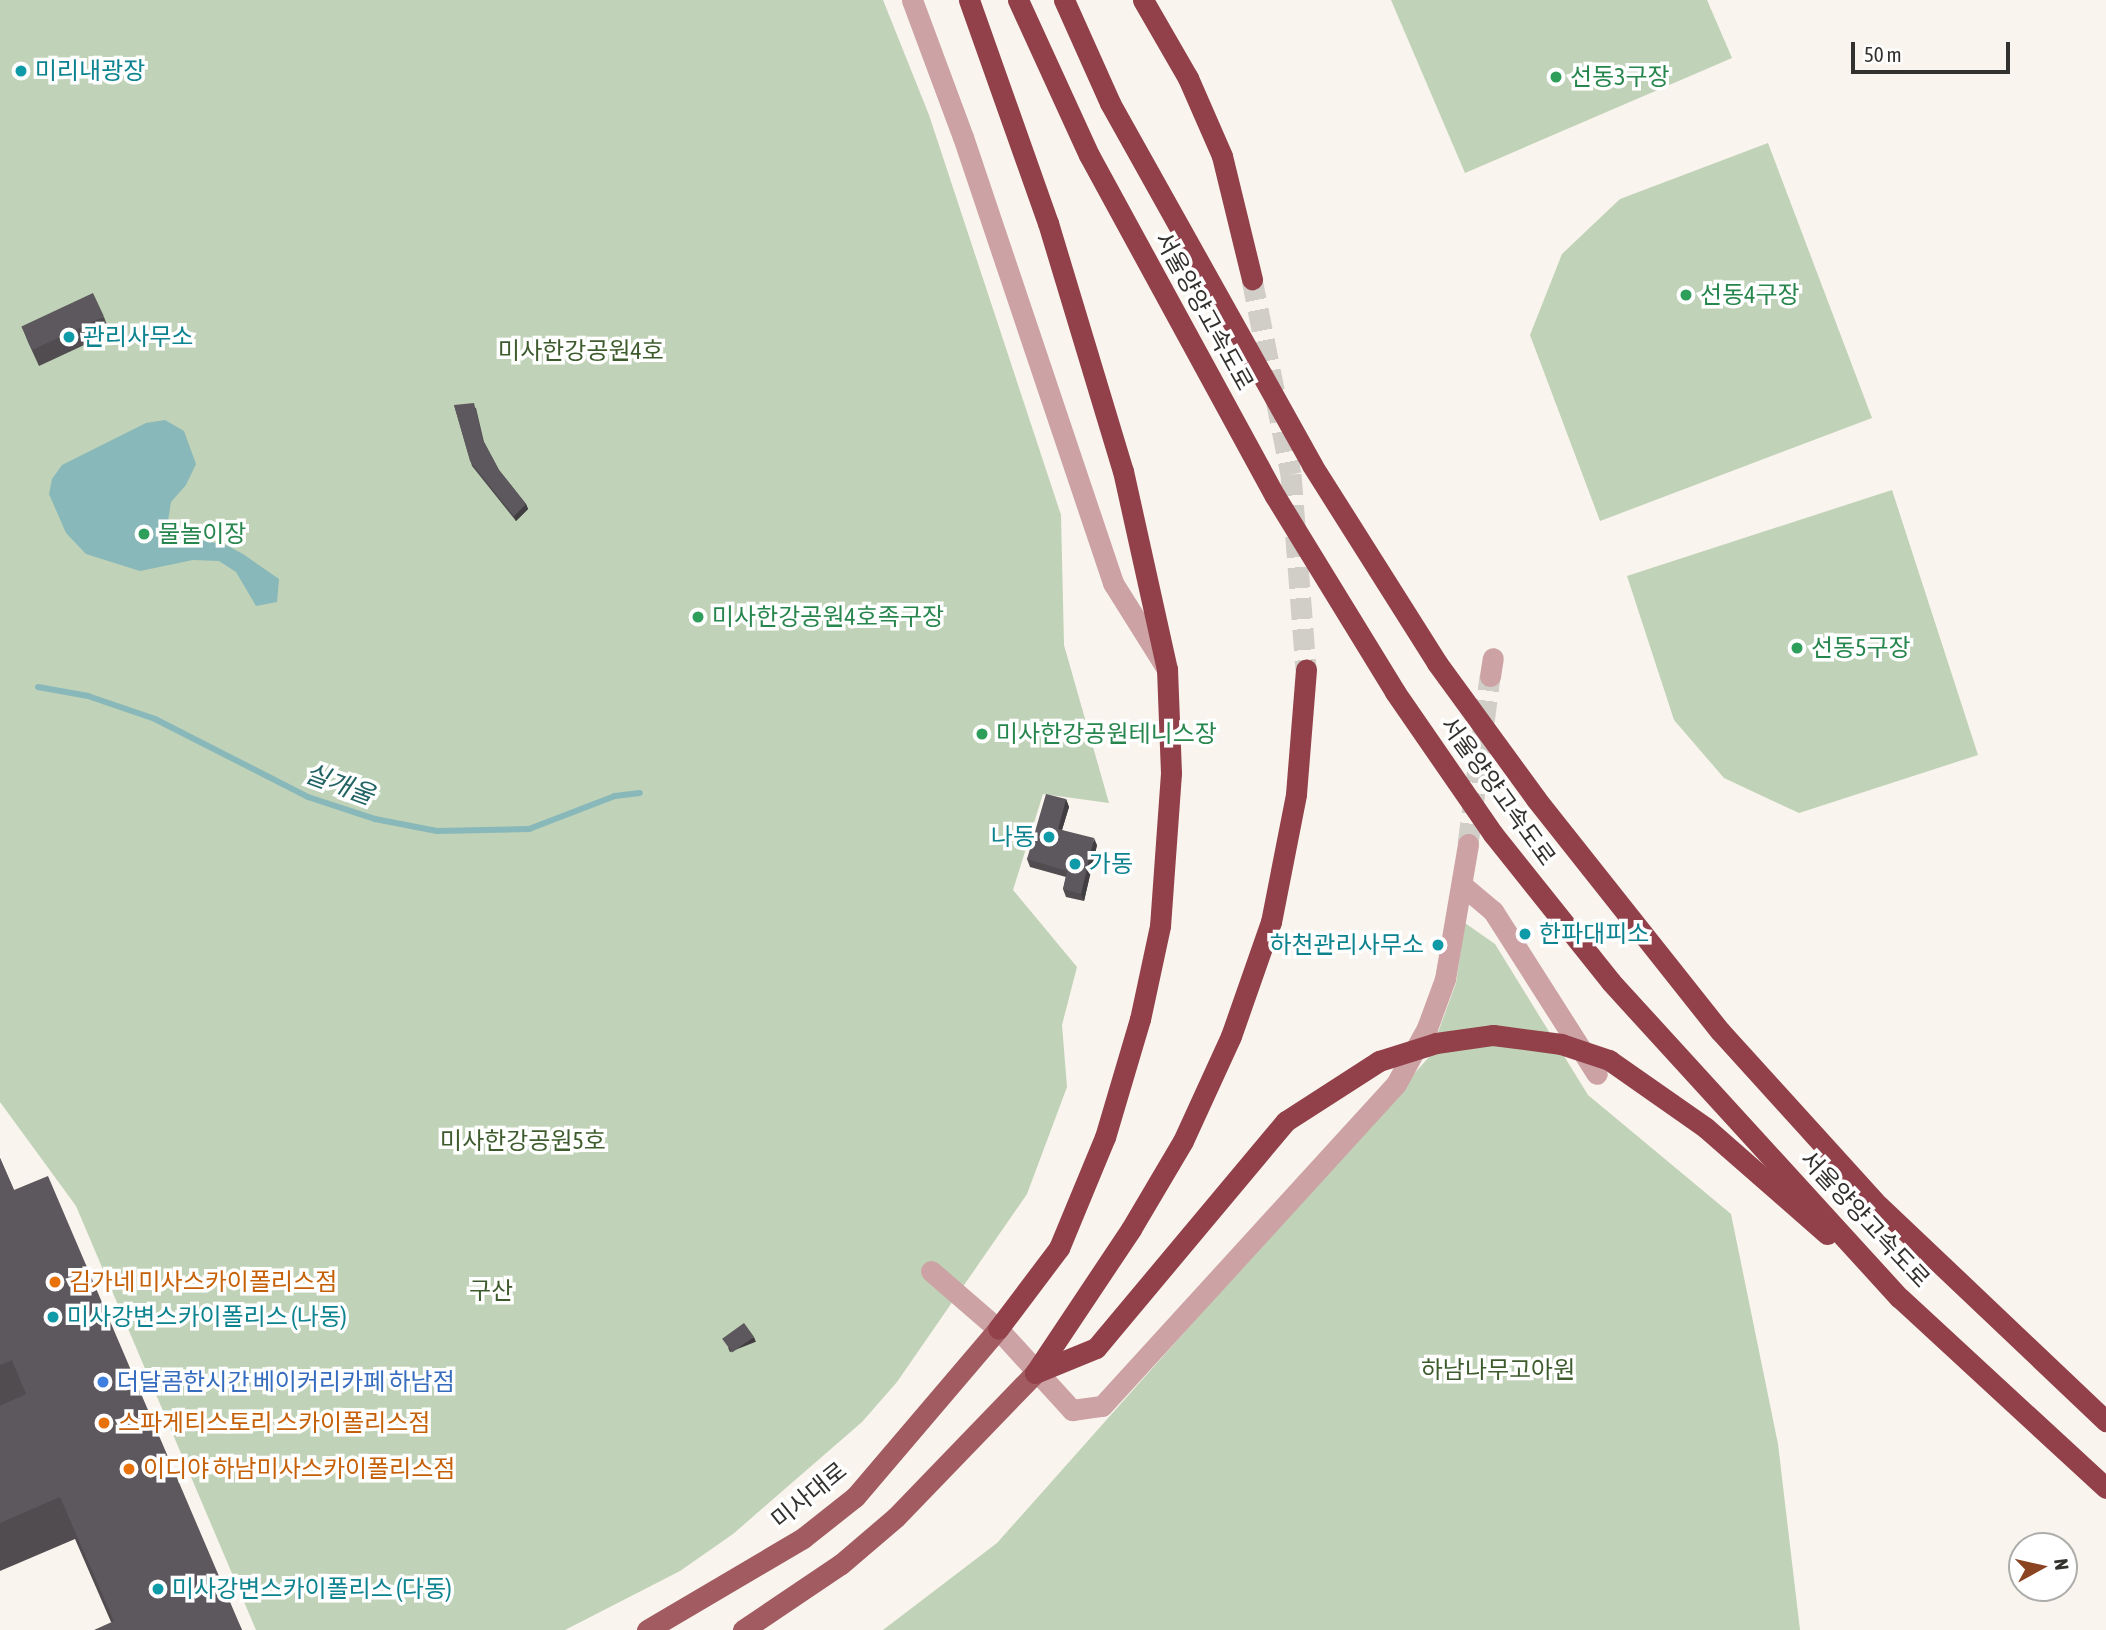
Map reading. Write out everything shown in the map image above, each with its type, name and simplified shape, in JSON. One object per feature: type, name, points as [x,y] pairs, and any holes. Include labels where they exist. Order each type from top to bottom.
[{"type":"highway","points":[[969,0],[1048,223],[1119,458],[1150,577],[1167,669],[1171,773],[1167,871],[1140,1019],[1105,1136],[1059,1248],[998,1329]]},
{"type":"highway","name":"서울양양고속도로","points":[[1018,0],[1089,155],[1275,496],[1395,692],[1493,834],[1611,982],[1900,1298],[2106,1488]]},
{"type":"highway","name":"서울양양고속도로","points":[[1064,0],[1110,103],[1312,465],[1437,663],[1536,799],[1720,1031],[1874,1201],[2106,1420]]},
{"type":"highway","points":[[1143,0],[1188,78],[1222,156],[1252,279]]},
{"type":"highway","points":[[1035,1373],[1170,1163],[1231,1036],[1271,922],[1296,794],[1306,669]]},
{"type":"highway","points":[[1035,1373],[1096,1348],[1286,1121],[1379,1062],[1436,1043],[1493,1034],[1561,1044],[1609,1060],[1706,1128],[1900,1298]]},
{"type":"main road","name":"미사대로","points":[[648,1630],[803,1538],[855,1497],[998,1329]]},
{"type":"main road","points":[[743,1630],[841,1564],[896,1517],[1035,1373]]},
{"type":"street","points":[[912,0],[959,125],[1113,583],[1167,669]]},
{"type":"street","points":[[931,1271],[998,1329],[1035,1373],[1072,1410],[1102,1406],[1396,1084],[1427,1028],[1445,979],[1468,844]]},
{"type":"street","points":[[1462,885],[1493,911],[1597,1074]]},
{"type":"green space","points":[[0,0],[883,0],[929,115],[1061,515],[1064,645],[1109,803],[1043,794],[1013,890],[1077,967],[1062,1025],[1067,1087],[1027,1194],[897,1382],[862,1422],[733,1534],[680,1571],[565,1630],[256,1630],[76,1206],[0,1102]]},
{"type":"green space","name":"선동3구장","points":[[1391,0],[1707,0],[1732,58],[1465,173]]},
{"type":"green space","name":"선동4구장","points":[[1768,143],[1872,418],[1600,521],[1530,335],[1562,254],[1620,199]]},
{"type":"green space","name":"선동5구장","points":[[1892,490],[1978,755],[1799,813],[1724,778],[1674,720],[1627,576]]},
{"type":"green space","name":"하남나무고아원","points":[[1465,923],[1495,944],[1588,1095],[1731,1214],[1778,1444],[1800,1630],[883,1630],[997,1543],[1429,1057],[1456,983]]},
{"type":"water","points":[[165,420],[184,431],[196,464],[186,485],[171,502],[168,521],[174,535],[226,545],[243,554],[279,579],[277,602],[256,606],[236,572],[219,561],[193,560],[140,571],[86,554],[66,533],[49,494],[52,479],[62,465],[146,423]]},
{"type":"building","points":[[93,293],[104,317],[32,350],[21,326]]},
{"type":"building","points":[[474,403],[483,440],[499,470],[526,504],[514,516],[470,461],[454,405]]},
{"type":"building","points":[[1046,794],[1066,799],[1058,829],[1094,838],[1081,894],[1063,889],[1067,871],[1027,859]]},
{"type":"building","name":"미사강변스카이폴리스 (나동)","points":[[0,1158],[14,1190],[48,1176],[242,1630],[94,1630],[114,1621],[60,1497],[0,1523],[0,1406],[26,1394],[12,1360],[0,1365]]},
{"type":"building","points":[[744,1323],[754,1337],[732,1353],[722,1339]]},
{"type":"waterway","name":"실개울","points":[[38,687],[88,696],[155,719],[308,797],[375,819],[437,831],[529,829],[615,796],[640,793]]},
{"type":"tunnel","points":[[1252,279],[1291,474],[1306,669]]},
{"type":"tunnel","points":[[1468,844],[1490,676]]},
{"type":"place","name":"미리내광장","points":[[21,71]]},
{"type":"place","name":"선동3구장","points":[[1556,77]]},
{"type":"place","name":"선동4구장","points":[[1686,295]]},
{"type":"place","name":"관리사무소","points":[[69,337]]},
{"type":"place","name":"물놀이장","points":[[144,534]]},
{"type":"place","name":"미사한강공원4호족구장","points":[[698,617]]},
{"type":"place","name":"선동5구장","points":[[1797,648]]},
{"type":"place","name":"미사한강공원테니스장","points":[[982,734]]},
{"type":"place","name":"나동","points":[[1049,837]]},
{"type":"place","name":"가동","points":[[1075,864]]},
{"type":"place","name":"한파대피소","points":[[1525,934]]},
{"type":"place","name":"하천관리사무소","points":[[1438,945]]},
{"type":"place","name":"김가네 미사스카이폴리스점","points":[[55,1282]]},
{"type":"place","name":"미사강변스카이폴리스 (나동)","points":[[53,1317]]},
{"type":"place","name":"더달콤한시간 베이커리카페 하남점","points":[[103,1382]]},
{"type":"place","name":"스파게티스토리 스카이폴리스점","points":[[104,1423]]},
{"type":"place","name":"이디야 하남미사스카이폴리스점","points":[[129,1469]]},
{"type":"place","name":"미사강변스카이폴리스 (다동)","points":[[158,1589]]},
{"type":"park label","name":"미사한강공원4호","points":[[581,351]]},
{"type":"park label","name":"미사한강공원5호","points":[[523,1141]]},
{"type":"park label","name":"구산","points":[[491,1291]]}]
